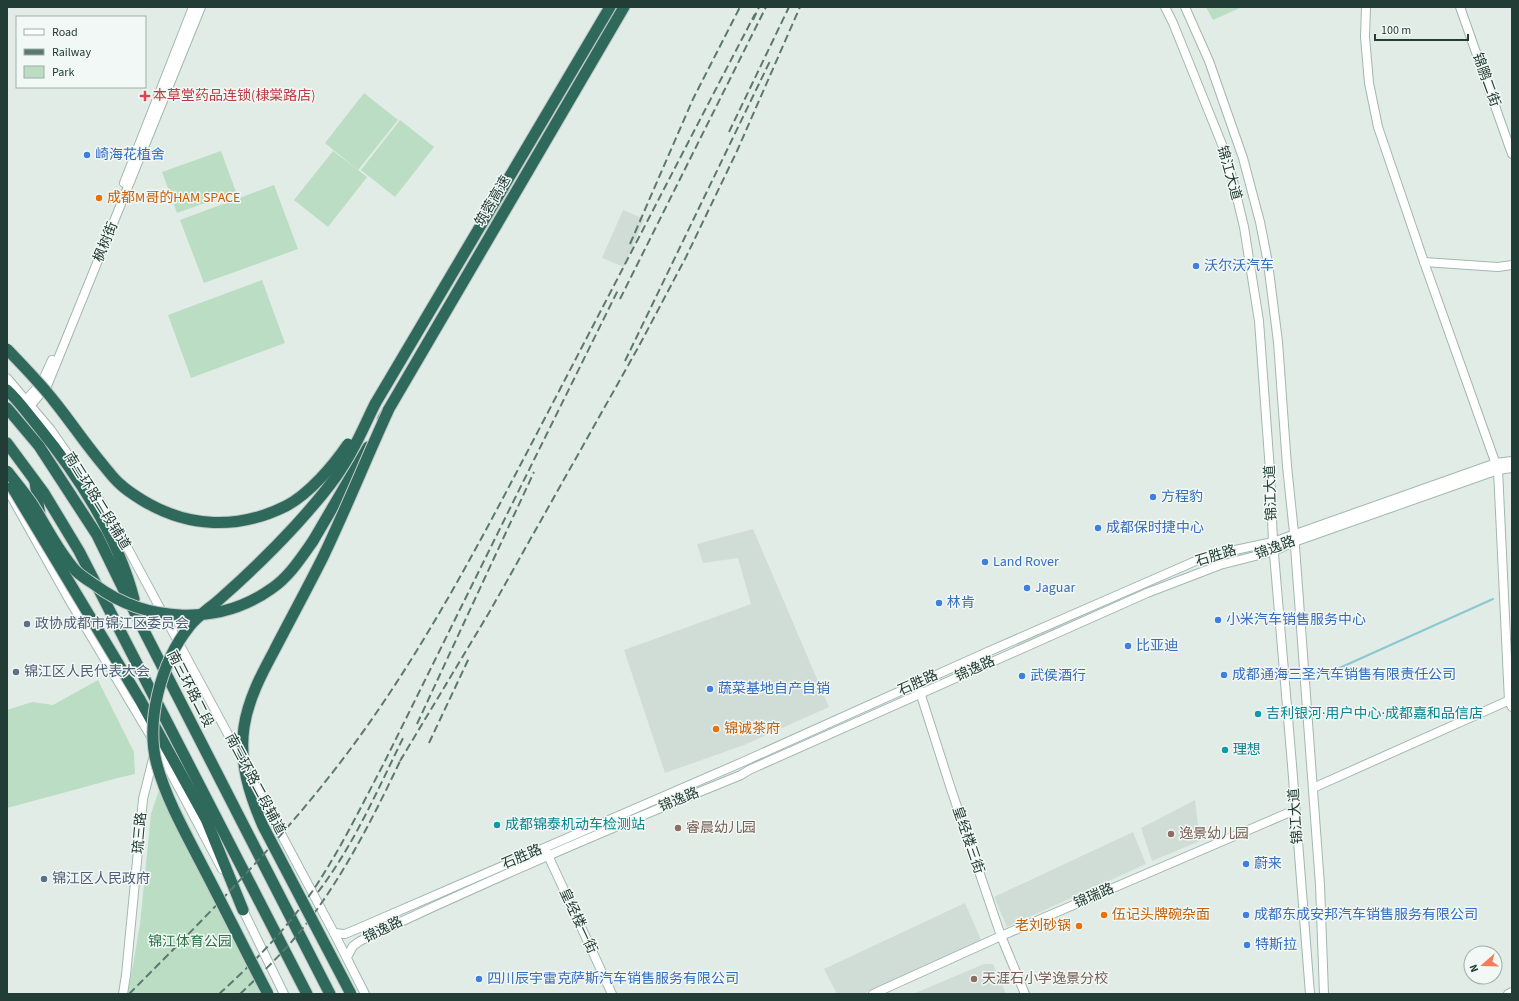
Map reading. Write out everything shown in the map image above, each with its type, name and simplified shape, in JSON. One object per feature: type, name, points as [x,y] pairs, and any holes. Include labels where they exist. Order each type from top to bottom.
[{"type":"highway","name":"筑蓉高速","points":[[375,404],[610,7]]},
{"type":"highway","name":"筑蓉高速","points":[[388,411],[624,7]]},
{"type":"highway","points":[[7,349],[53,399],[96,456],[120,484],[152,506],[188,520],[209,523],[228,523],[263,515],[286,506],[306,492],[339,457],[375,404]]},
{"type":"highway","points":[[7,390],[48,439],[68,466],[89,499],[118,552],[128,578],[139,621]]},
{"type":"highway","points":[[268,994],[183,829],[166,792],[156,764],[152,729],[154,707],[161,681],[172,654],[189,626],[256,565],[294,527],[320,498],[342,469],[375,404]]},
{"type":"highway","name":"南三环路二段","points":[[7,408],[39,446],[97,534],[139,621],[330,994]]},
{"type":"highway","points":[[7,471],[31,502],[53,541],[77,572],[107,594],[141,609],[172,615],[198,615],[221,612],[250,602],[272,588],[290,571],[313,541],[388,411]]},
{"type":"highway","points":[[350,994],[253,804],[248,786],[244,761],[244,727],[247,711],[258,681],[322,557],[388,411]]},
{"type":"highway","points":[[7,443],[35,479],[80,551],[307,994]]},
{"type":"highway","points":[[7,477],[139,698],[206,819],[243,910]]},
{"type":"highway","points":[[35,479],[42,533]]},
{"type":"street","name":"枫树街","points":[[29,403],[42,382],[64,333],[194,7]]},
{"type":"street","name":"枫树街","points":[[29,403],[47,386],[201,7]]},
{"type":"street","name":"锦江大道","points":[[1165,7],[1222,147],[1233,181],[1244,227],[1259,322],[1270,471],[1273,542],[1310,994]]},
{"type":"street","name":"锦江大道","points":[[1185,7],[1208,61],[1243,158],[1260,222],[1268,263],[1277,336],[1287,466],[1294,533],[1320,885],[1324,994]]},
{"type":"street","points":[[1313,788],[1511,702],[1497,466],[1424,262],[1378,127],[1369,83],[1365,37],[1366,7]]},
{"type":"street","name":"锦鹏二街","points":[[1460,7],[1512,154]]},
{"type":"street","points":[[1424,262],[1498,267],[1512,264]]},
{"type":"street","name":"南三环路二段辅道","points":[[7,378],[51,430],[97,496],[127,547],[347,957],[365,994]]},
{"type":"street","name":"石胜路","points":[[334,933],[345,934],[741,763],[985,653],[1207,556],[1273,542],[1294,533],[1512,461]]},
{"type":"street","name":"锦逸路","points":[[347,957],[353,946],[360,941],[548,855],[646,813],[741,775],[748,770],[1147,593],[1220,565],[1274,551],[1294,542],[1497,466],[1512,468]]},
{"type":"street","points":[[7,477],[18,490],[42,533],[66,579],[85,625]]},
{"type":"street","points":[[7,488],[85,625],[156,745],[243,910],[284,994]]},
{"type":"street","name":"皇经楼三街","points":[[917,684],[1001,936],[1025,994]]},
{"type":"street","name":"琉三路","points":[[123,994],[143,799],[156,745]]},
{"type":"street","name":"锦瑞路","points":[[873,994],[1001,936],[1295,810]]},
{"type":"street","name":"皇经楼一街","points":[[545,847],[612,994]]},
{"type":"street","points":[[1508,994],[1512,992]]},
{"type":"shaded area","points":[[623,210],[644,219],[624,267],[602,258]]},
{"type":"shaded area","points":[[753,529],[829,707],[744,745],[665,773],[624,650],[751,604],[738,558],[703,563],[697,544]]},
{"type":"shaded area","name":"逸景幼儿园","points":[[1195,800],[1200,841],[1152,861],[1141,828]]},
{"type":"shaded area","points":[[1133,832],[1146,864],[1007,927],[994,897]]},
{"type":"shaded area","points":[[965,903],[981,940],[863,994],[837,994],[824,969]]},
{"type":"shaded area","name":"天涯石小学逸景分校","points":[[984,964],[993,964],[1006,994],[913,994]]},
{"type":"green space","points":[[1206,7],[1242,7],[1213,20]]},
{"type":"green space","points":[[364,93],[398,120],[358,170],[325,143]]},
{"type":"green space","points":[[400,120],[434,147],[395,197],[361,170]]},
{"type":"green space","points":[[221,151],[236,192],[177,213],[162,172]]},
{"type":"green space","points":[[333,151],[367,177],[328,227],[294,200]]},
{"type":"green space","points":[[274,185],[298,249],[204,283],[180,220]]},
{"type":"green space","points":[[262,280],[285,343],[191,378],[168,315]]},
{"type":"green space","points":[[98,680],[134,752],[135,774],[7,808],[7,710],[32,702],[53,705]]},
{"type":"green space","name":"锦江体育公园","points":[[164,775],[273,994],[128,994],[140,924],[151,814]]},
{"type":"waterway","points":[[1326,674],[1493,599]]},
{"type":"railway","points":[[630,244],[693,99],[740,7]]},
{"type":"railway","points":[[753,20],[759,7]]},
{"type":"railway","points":[[620,299],[766,7]]},
{"type":"railway","points":[[729,132],[789,7]]},
{"type":"railway","points":[[400,761],[490,611],[639,346],[686,257],[737,151],[800,7]]},
{"type":"railway","points":[[129,994],[250,870],[307,804],[360,736],[411,659],[459,579],[503,498],[755,14]]},
{"type":"railway","points":[[625,361],[771,59]]},
{"type":"railway","points":[[219,994],[249,966],[277,936],[315,887],[341,844],[384,763],[619,288]]},
{"type":"railway","points":[[417,724],[534,472]]},
{"type":"railway","points":[[429,743],[469,658]]},
{"type":"railway","points":[[318,892],[331,874],[354,836],[404,736]]},
{"type":"railway","points":[[240,994],[265,970],[303,928],[332,888],[357,845],[402,757]]},
{"type":"place","name":"本草堂药品连锁(棣棠路店)","points":[[145,96]]},
{"type":"place","name":"崎海花植舍","points":[[87,155]]},
{"type":"place","name":"成都M哥的HAM SPACE","points":[[99,198]]},
{"type":"place","name":"沃尔沃汽车","points":[[1196,266]]},
{"type":"place","name":"方程豹","points":[[1153,497]]},
{"type":"place","name":"成都保时捷中心","points":[[1098,528]]},
{"type":"place","name":"Land Rover","points":[[985,562]]},
{"type":"place","name":"Jaguar","points":[[1027,588]]},
{"type":"place","name":"林肯","points":[[939,603]]},
{"type":"place","name":"小米汽车销售服务中心","points":[[1218,620]]},
{"type":"place","name":"政协成都市锦江区委员会","points":[[27,624]]},
{"type":"place","name":"比亚迪","points":[[1128,646]]},
{"type":"place","name":"锦江区人民代表大会","points":[[16,672]]},
{"type":"place","name":"成都通海三圣汽车销售有限责任公司","points":[[1224,675]]},
{"type":"place","name":"武侯酒行","points":[[1022,676]]},
{"type":"place","name":"蔬菜基地自产自销","points":[[710,689]]},
{"type":"place","name":"吉利银河·用户中心·成都嘉和品信店","points":[[1258,714]]},
{"type":"place","name":"锦诚茶府","points":[[716,729]]},
{"type":"place","name":"理想","points":[[1225,750]]},
{"type":"place","name":"成都锦泰机动车检测站","points":[[497,825]]},
{"type":"place","name":"睿晨幼儿园","points":[[678,828]]},
{"type":"place","name":"逸景幼儿园","points":[[1171,834]]},
{"type":"place","name":"蔚来","points":[[1246,864]]},
{"type":"place","name":"锦江区人民政府","points":[[44,879]]},
{"type":"place","name":"伍记头牌碗杂面","points":[[1104,915]]},
{"type":"place","name":"成都东成安邦汽车销售服务有限公司","points":[[1246,915]]},
{"type":"place","name":"老刘砂锅","points":[[1079,926]]},
{"type":"place","name":"特斯拉","points":[[1247,945]]},
{"type":"place","name":"四川辰宇雷克萨斯汽车销售服务有限公司","points":[[479,979]]},
{"type":"place","name":"天涯石小学逸景分校","points":[[974,979]]}]
